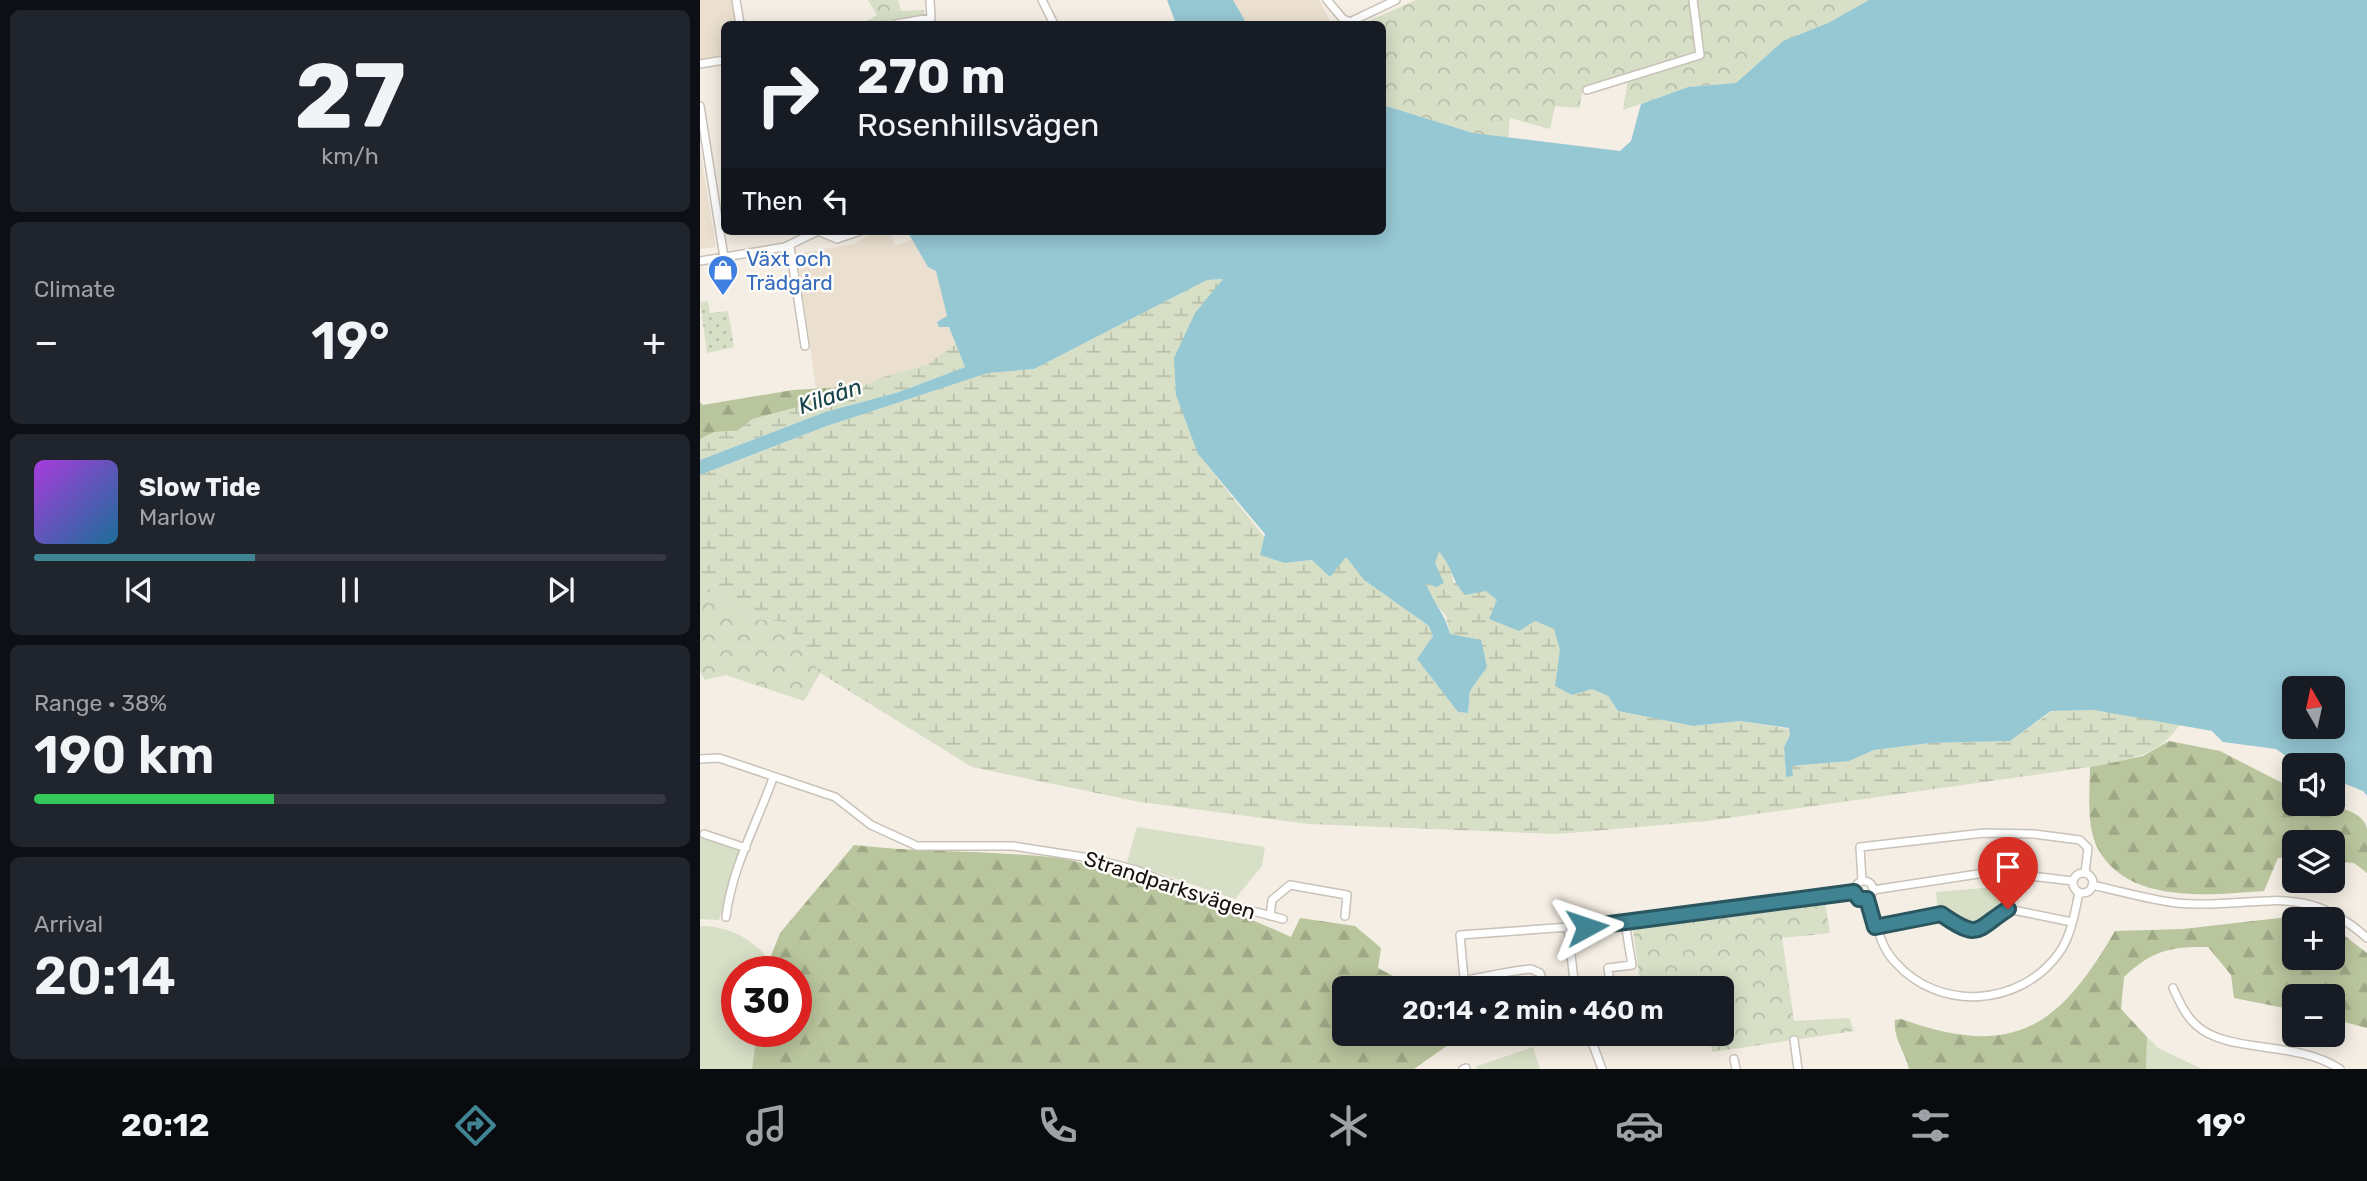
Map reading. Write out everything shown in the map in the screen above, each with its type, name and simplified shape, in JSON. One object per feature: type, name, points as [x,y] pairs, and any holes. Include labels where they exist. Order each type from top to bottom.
[{"type":"street","points":[[736,0],[740,21]]},
{"type":"street","points":[[914,21],[931,18],[930,0]]},
{"type":"street","points":[[1042,0],[1052,21]]},
{"type":"street","points":[[1327,0],[1345,21]]},
{"type":"street","points":[[1348,21],[1396,0]]},
{"type":"street","points":[[1587,90],[1700,55],[1693,0]]},
{"type":"street","points":[[700,64],[721,60]]},
{"type":"street","points":[[700,106],[724,257]]},
{"type":"street","points":[[700,261],[790,246],[811,235]]},
{"type":"street","points":[[828,235],[837,239],[848,235]]},
{"type":"street","points":[[790,246],[805,346]]},
{"type":"street","name":"Strandparksvägen","points":[[700,759],[719,758],[835,797],[871,825],[917,846],[1013,846],[1090,858],[1136,870],[1211,900],[1283,919]]},
{"type":"street","points":[[726,917],[727,904],[773,778]]},
{"type":"street","points":[[1862,881],[1860,847],[1984,833],[2034,834],[2080,840],[2088,849],[2085,873]]},
{"type":"street","points":[[705,834],[746,848]]},
{"type":"street","points":[[2078,873],[2085,873],[2092,878],[2092,885],[2087,892],[2079,892],[2073,887],[2073,881],[2078,873]]},
{"type":"street","points":[[2073,881],[1978,874],[1873,890],[1867,899],[1875,927],[1893,961],[1916,981],[1943,993],[1977,998],[2006,992],[2031,980],[2059,953],[2072,922],[2079,892]]},
{"type":"street","points":[[1854,892],[1857,884],[1862,881],[1870,883],[1873,890]]},
{"type":"street","points":[[1270,916],[1272,900],[1290,885],[1347,895],[1345,916]]},
{"type":"street","points":[[2092,885],[2177,903],[2272,899],[2308,903],[2343,918],[2367,938]]},
{"type":"street","points":[[1854,892],[1859,899],[1867,899]]},
{"type":"street","points":[[1463,976],[1460,935],[1625,923],[1854,892]]},
{"type":"street","points":[[1875,927],[1941,914],[1955,925],[1972,930],[1990,925],[2008,909],[2072,922]]},
{"type":"street","points":[[1609,976],[1608,968],[1632,965],[1625,923]]},
{"type":"street","points":[[1568,929],[1573,976]]},
{"type":"street","points":[[1502,976],[1531,969],[1540,972],[1541,976]]},
{"type":"street","points":[[2173,988],[2195,1025],[2220,1040],[2287,1048],[2320,1058],[2340,1069]]},
{"type":"street","points":[[1794,1041],[1798,1069]]},
{"type":"street","points":[[1593,1046],[1602,1069]]},
{"type":"street","points":[[1734,1059],[1736,1069]]},
{"type":"shaded area","points":[[700,0],[733,0],[736,21],[721,21],[721,56],[700,60]]},
{"type":"shaded area","points":[[1233,0],[1319,0],[1330,21],[1245,21]]},
{"type":"shaded area","points":[[700,149],[716,247],[700,249]]},
{"type":"shaded area","points":[[869,235],[891,235],[895,245],[912,240],[928,266],[936,270],[947,316],[939,327],[949,327],[956,344],[926,365],[862,386],[860,380],[842,387],[816,389],[797,254],[854,244]]},
{"type":"green space","points":[[868,0],[898,0],[901,11],[924,10],[924,17],[867,21],[877,15]]},
{"type":"green space","points":[[1416,0],[1869,0],[1828,23],[1783,41],[1736,83],[1688,87],[1623,110],[1628,79],[1583,90],[1579,108],[1555,106],[1550,129],[1510,118],[1508,139],[1473,133],[1386,106],[1386,21],[1369,21]]},
{"type":"green space","points":[[1225,279],[1195,313],[1198,454],[1285,563],[1346,557],[1364,580],[1429,626],[1433,636],[1417,659],[1458,712],[1468,713],[1470,691],[1487,667],[1450,634],[1446,616],[1432,599],[1426,583],[1439,552],[1450,564],[1453,582],[1486,591],[1498,600],[1489,619],[1535,621],[1555,629],[1572,695],[1592,689],[1608,696],[1618,711],[1693,726],[1740,721],[1789,729],[1790,735],[1784,747],[1786,777],[1792,766],[1849,761],[1874,750],[1930,743],[2010,741],[2053,711],[2094,710],[2181,723],[2162,744],[2141,755],[2117,762],[1707,821],[1558,834],[1309,824],[1140,802],[972,767],[820,673],[785,622],[753,619],[710,592],[700,597],[700,475],[830,425],[988,373],[1034,369],[1207,280]]},
{"type":"green space","points":[[708,301],[710,313],[728,311],[734,347],[707,353],[700,302]]},
{"type":"green space","points":[[956,344],[965,367],[899,392],[825,412],[700,460],[700,439],[715,432],[737,431],[752,419],[797,407],[812,411],[880,378],[926,365]]},
{"type":"green space","points":[[860,380],[862,386],[811,411],[753,419],[737,431],[715,432],[700,439],[700,402],[703,405],[793,390],[842,387]]},
{"type":"green space","points":[[710,592],[753,619],[785,622],[820,673],[804,701],[726,675],[705,680],[700,672],[700,597]]},
{"type":"green space","points":[[2169,741],[2220,751],[2282,783],[2282,816],[2345,816],[2345,809],[2357,815],[2367,829],[2367,873],[2354,863],[2345,862],[2345,830],[2282,830],[2282,858],[2278,858],[2264,891],[2220,894],[2172,892],[2128,879],[2110,866],[2097,847],[2089,808],[2090,767],[2143,756]]},
{"type":"green space","points":[[1137,827],[1265,847],[1262,866],[1235,899],[1127,862]]},
{"type":"green space","points":[[700,838],[741,850],[719,920],[700,919]]},
{"type":"green space","points":[[854,845],[1032,855],[1071,860],[1179,892],[1291,937],[1300,918],[1355,926],[1381,948],[1378,968],[1393,976],[1332,976],[1332,1046],[1447,1046],[1414,1069],[752,1069],[755,1047],[812,1047],[812,956],[771,956],[780,933]]},
{"type":"green space","points":[[2014,888],[2010,905],[1983,924],[1965,926],[1938,909],[1936,892]]},
{"type":"green space","points":[[1825,902],[1830,933],[1782,938],[1794,1021],[1849,1018],[1854,1031],[1712,1052],[1711,1046],[1734,1046],[1734,976],[1639,976],[1633,930]]},
{"type":"green space","points":[[2282,918],[2282,970],[2345,970],[2345,936],[2367,953],[2367,1028],[2345,1022],[2345,984],[2282,984],[2282,1008],[2234,998],[2231,975],[2208,947],[2172,949],[2143,961],[2124,977],[2121,1009],[2147,1037],[2146,1069],[1909,1069],[1897,1039],[1895,1020],[1901,1019],[1940,1031],[1974,1036],[2003,1035],[2029,1027],[2052,1012],[2073,992],[2115,931],[2183,929]]},
{"type":"green space","points":[[700,926],[720,928],[739,935],[766,956],[721,956],[721,1047],[755,1047],[752,1069],[700,1069]]},
{"type":"green space","points":[[2147,1037],[2158,1048],[2202,1069],[2146,1069]]},
{"type":"green space","points":[[1533,1047],[1540,1069],[1476,1069],[1477,1066]]},
{"type":"water","points":[[1167,0],[1233,0],[1245,21],[1175,21]]},
{"type":"water","points":[[1869,0],[2367,0],[2367,796],[2363,791],[2345,784],[2345,753],[2282,753],[2276,749],[2223,742],[2212,731],[2094,710],[2051,711],[2010,741],[1930,743],[1874,750],[1849,761],[1792,766],[1793,776],[1786,777],[1784,747],[1790,735],[1789,728],[1740,721],[1693,726],[1618,711],[1608,696],[1592,689],[1572,695],[1555,686],[1560,650],[1554,629],[1535,621],[1519,631],[1489,619],[1497,600],[1486,591],[1465,595],[1439,552],[1435,563],[1444,583],[1436,587],[1426,583],[1450,634],[1481,640],[1487,667],[1470,691],[1468,713],[1458,712],[1417,659],[1433,636],[1429,626],[1364,580],[1346,557],[1330,577],[1312,560],[1285,563],[1260,555],[1265,534],[1198,454],[1176,395],[1174,358],[1195,313],[1223,279],[1207,280],[1034,369],[988,373],[827,426],[700,475],[700,460],[825,412],[899,392],[965,367],[949,327],[939,327],[937,322],[947,316],[936,271],[928,267],[909,235],[1386,235],[1386,106],[1473,133],[1620,151],[1631,141],[1641,104],[1688,87],[1736,83],[1783,41],[1828,23]]},
{"type":"place","name":"Växt och Trädgård","points":[[723,297]]},
{"type":"route","points":[[1587,927],[1843,892],[1854,892],[1859,899],[1867,899],[1875,927],[1941,914],[1955,925],[1972,930],[1990,925],[2008,909]]},
{"type":"water label","name":"Kilaån","points":[[830,396]]}]
